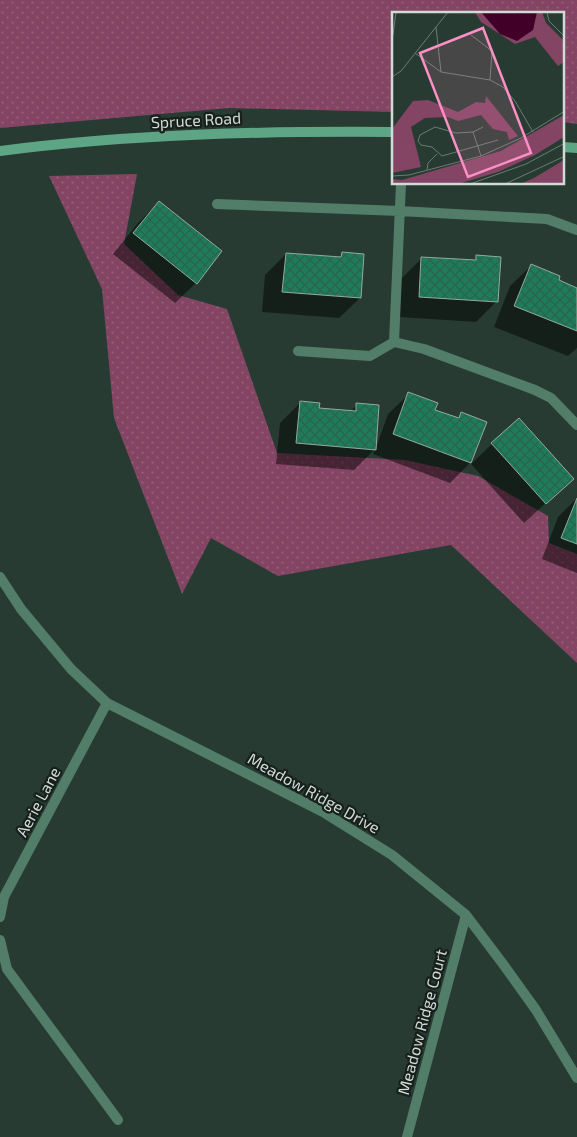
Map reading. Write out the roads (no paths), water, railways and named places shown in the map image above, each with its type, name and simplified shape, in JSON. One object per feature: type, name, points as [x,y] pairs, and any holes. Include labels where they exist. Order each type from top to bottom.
[{"type":"main road","name":"Spruce Road","points":[[0,151],[178,135],[304,131],[392,132]]},
{"type":"main road","points":[[564,147],[577,148]]},
{"type":"street","points":[[394,342],[401,185]]},
{"type":"street","points":[[217,204],[547,219],[577,230]]},
{"type":"street","points":[[298,351],[370,356],[394,342],[424,349],[535,390],[551,398],[577,425]]},
{"type":"street","name":"Meadow Ridge Drive","points":[[0,576],[21,609],[71,670],[107,703],[323,812],[392,855],[466,915],[536,1010],[577,1078]]},
{"type":"street","name":"Aerie Lane","points":[[0,917],[4,897],[107,703]]},
{"type":"street","name":"Meadow Ridge Court","points":[[407,1137],[466,915]]},
{"type":"street","points":[[0,940],[8,969],[118,1120]]}]
